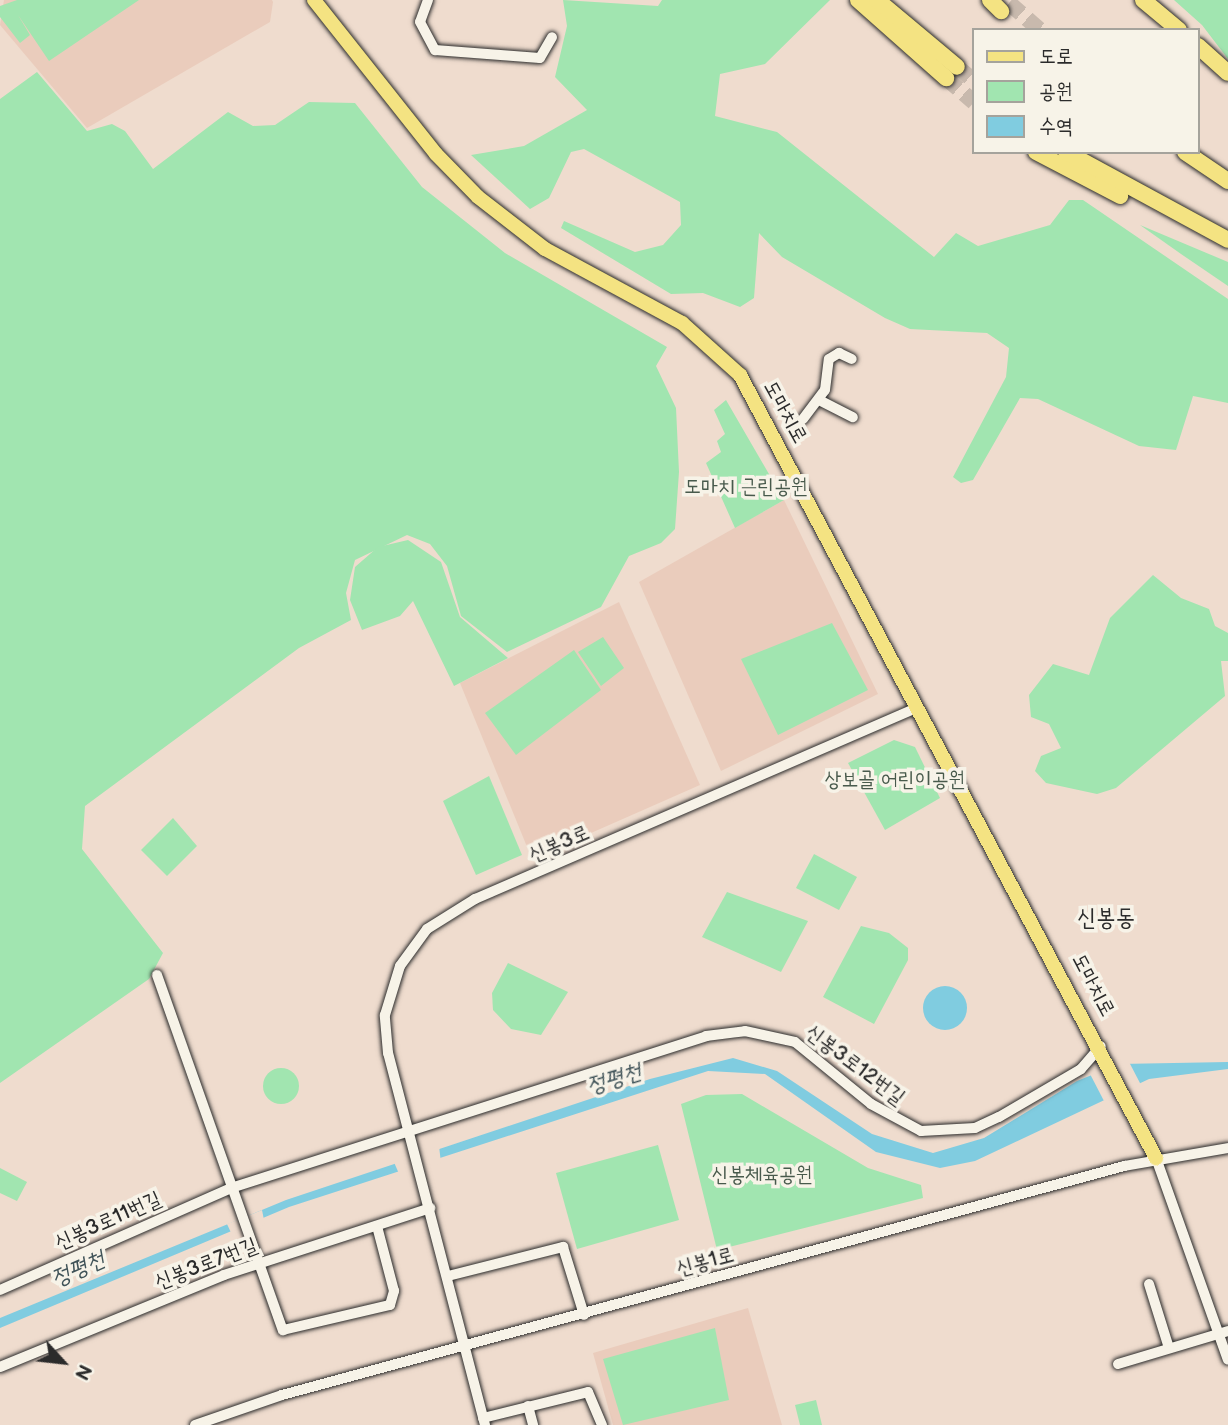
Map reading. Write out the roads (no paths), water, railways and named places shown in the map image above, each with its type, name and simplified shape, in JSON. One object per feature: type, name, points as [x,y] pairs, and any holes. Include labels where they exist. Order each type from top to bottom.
[{"type":"highway","points":[[858,0],[952,73],[877,0]]},
{"type":"highway","points":[[1143,0],[1177,28]]},
{"type":"highway","points":[[1200,48],[1228,73]]},
{"type":"highway","points":[[1200,151],[1228,169]]},
{"type":"highway","points":[[1040,154],[1119,196],[1190,222]]},
{"type":"highway","points":[[1070,154],[1190,222],[1228,240]]},
{"type":"highway","points":[[1188,154],[1228,181]]},
{"type":"main road","name":"도마치로","points":[[314,0],[436,154],[478,197],[545,249],[682,323],[740,375],[916,708],[1102,1048],[1156,1158]]},
{"type":"street","points":[[428,0],[420,22],[435,50],[540,58],[552,37]]},
{"type":"street","points":[[803,419],[819,400],[830,359],[839,353],[852,359]]},
{"type":"street","points":[[819,400],[853,416]]},
{"type":"street","name":"신봉3로","points":[[430,1208],[412,1141],[385,1014],[395,975],[427,929],[475,899],[916,708]]},
{"type":"street","points":[[157,975],[231,1188],[286,1332],[385,1309],[394,1291],[377,1226]]},
{"type":"street","name":"신봉3로12번길","points":[[409,1128],[422,1132],[706,1036],[745,1031],[803,1047],[894,1119],[921,1131],[975,1128],[1081,1069],[1102,1048]]},
{"type":"street","name":"신봉3로11번길","points":[[0,1290],[231,1188],[409,1128]]},
{"type":"street","name":"신봉1로","points":[[195,1425],[466,1346],[1156,1158],[1228,1148]]},
{"type":"street","points":[[1156,1158],[1223,1333],[1228,1360]]},
{"type":"street","points":[[430,1208],[484,1422],[528,1406],[588,1392],[602,1425]]},
{"type":"street","name":"신봉3로7번길","points":[[0,1367],[260,1263],[430,1208]]},
{"type":"street","points":[[448,1276],[562,1247],[584,1315]]},
{"type":"street","points":[[1149,1284],[1168,1345]]},
{"type":"street","points":[[1118,1364],[1168,1345],[1223,1333]]},
{"type":"street","points":[[528,1406],[533,1425]]},
{"type":"water","points":[[945,986],[961,992],[967,1008],[961,1024],[945,1030],[929,1024],[923,1008],[929,992]]},
{"type":"water","name":"정평천","points":[[733,1058],[777,1071],[872,1134],[933,1153],[984,1138],[1077,1081],[1119,1064],[1228,1062],[1228,1069],[1149,1079],[975,1161],[940,1168],[876,1152],[765,1074],[708,1071],[289,1207],[0,1328],[0,1318],[286,1200],[650,1079]]},
{"type":"tunnel","points":[[1009,3],[1038,28]]},
{"type":"tunnel","points":[[957,67],[972,79]]},
{"type":"tunnel","points":[[946,78],[972,100]]},
{"type":"district","name":"신봉동","points":[[1106,918]]},
{"type":"park label","name":"도마치 근린공원","points":[[746,487]]},
{"type":"park label","name":"상보골 어린이공원","points":[[895,780]]},
{"type":"park label","name":"신봉체육공원","points":[[762,1175]]}]
